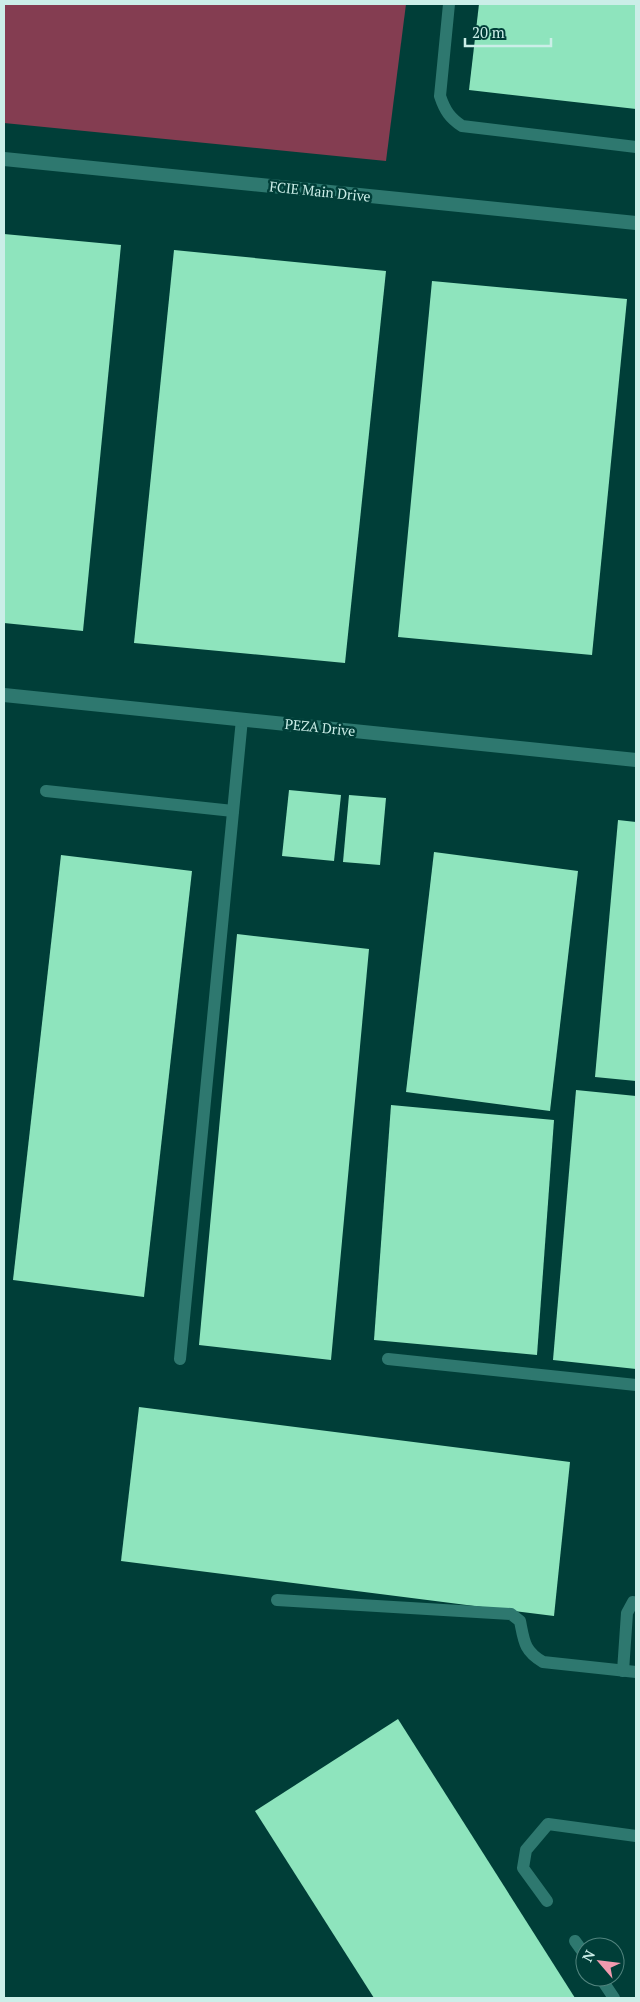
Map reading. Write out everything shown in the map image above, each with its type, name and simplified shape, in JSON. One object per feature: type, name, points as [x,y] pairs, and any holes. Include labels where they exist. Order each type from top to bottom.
[{"type":"street","name":"FCIE Main Drive","points":[[4,159],[636,223]]},
{"type":"street","name":"PEZA Drive","points":[[4,695],[636,760]]},
{"type":"lane","points":[[449,4],[440,96],[444,109],[452,119],[462,126],[636,146]]},
{"type":"lane","points":[[180,1359],[242,719]]},
{"type":"lane","points":[[46,791],[233,811]]},
{"type":"lane","points":[[388,1359],[636,1386]]},
{"type":"lane","points":[[277,1600],[511,1614],[520,1621],[525,1643],[532,1656],[543,1662],[636,1672]]},
{"type":"lane","points":[[623,1671],[627,1613],[633,1602],[636,1602]]},
{"type":"lane","points":[[547,1901],[524,1868],[526,1850],[548,1824],[636,1836]]},
{"type":"lane","points":[[607,1987],[614,1998]]},
{"type":"shaded area","points":[[4,4],[406,4],[386,161],[4,123]]},
{"type":"building","points":[[479,4],[636,4],[636,109],[469,90]]},
{"type":"building","points":[[4,234],[121,245],[83,631],[4,623]]},
{"type":"building","points":[[174,250],[386,271],[345,663],[134,643]]},
{"type":"building","points":[[432,281],[627,299],[592,655],[398,637]]},
{"type":"building","points":[[289,790],[341,795],[334,861],[282,856]]},
{"type":"building","points":[[349,795],[386,798],[380,865],[343,862]]},
{"type":"building","points":[[618,820],[636,822],[636,1081],[595,1077]]},
{"type":"building","points":[[434,852],[578,871],[550,1111],[406,1092]]},
{"type":"building","points":[[61,855],[192,871],[144,1297],[13,1280]]},
{"type":"building","points":[[237,934],[369,949],[331,1360],[199,1345]]},
{"type":"building","points":[[576,1090],[636,1096],[636,1369],[553,1360]]},
{"type":"building","points":[[391,1105],[554,1120],[537,1355],[374,1340]]},
{"type":"building","points":[[139,1407],[570,1462],[554,1616],[121,1561]]},
{"type":"building","points":[[398,1719],[575,1998],[374,1998],[255,1811]]}]
